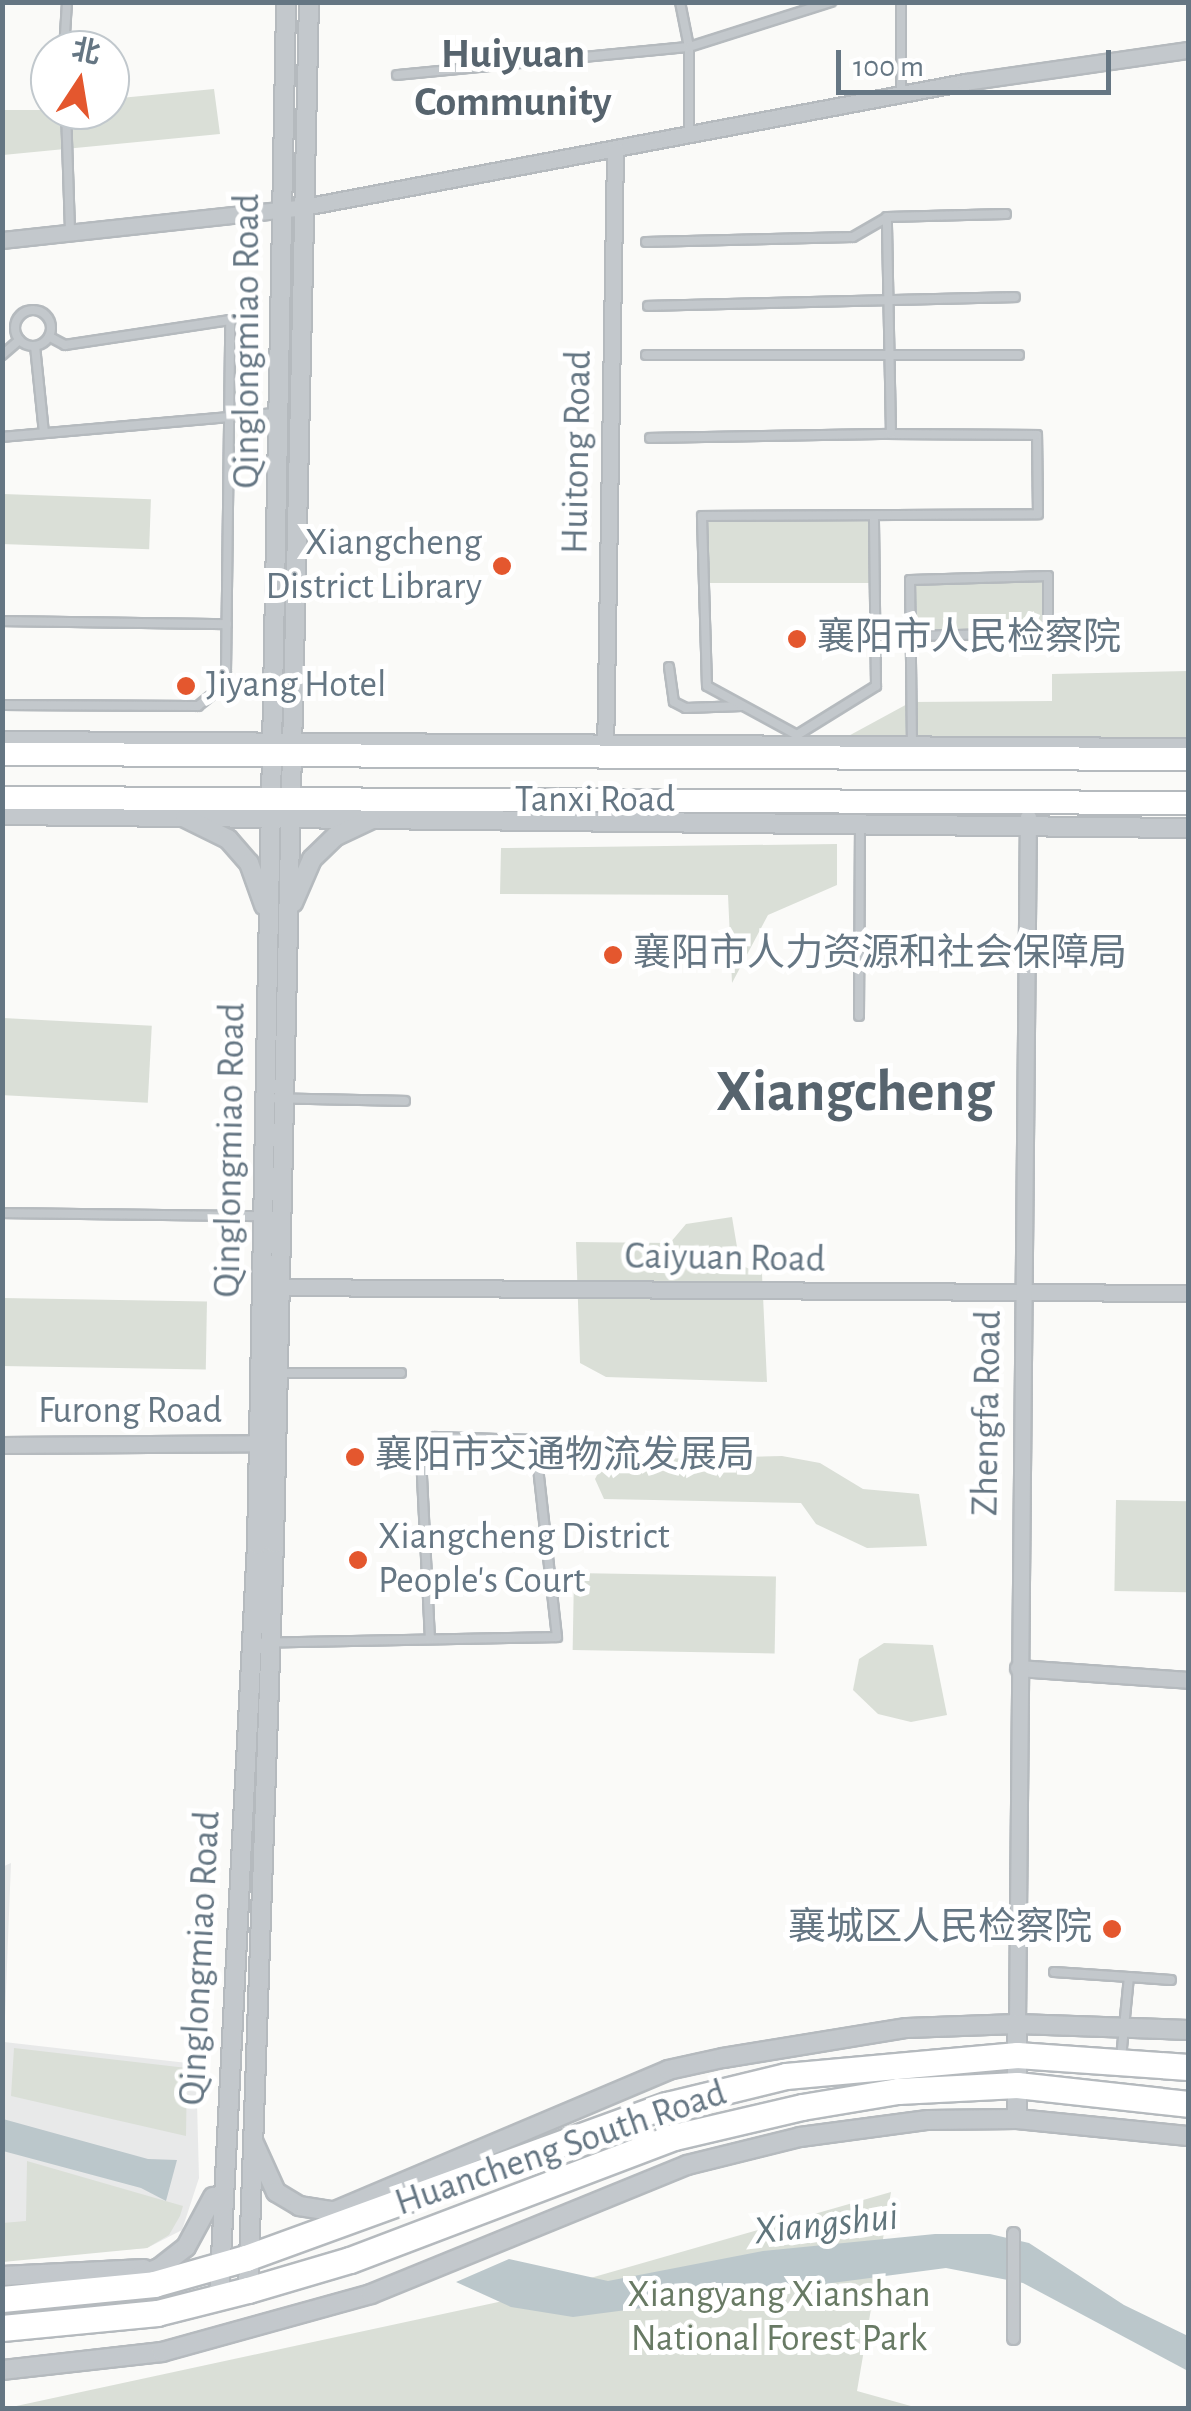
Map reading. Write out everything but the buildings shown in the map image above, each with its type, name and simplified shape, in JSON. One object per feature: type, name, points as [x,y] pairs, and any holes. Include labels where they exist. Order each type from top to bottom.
[{"type":"highway","name":"Huancheng South Road","points":[[2,2299],[154,2284],[246,2258],[684,2101],[859,2066],[1017,2054],[1121,2058],[1188,2067]]},
{"type":"highway","name":"Huancheng South Road","points":[[2,2328],[157,2313],[248,2290],[350,2260],[674,2137],[898,2091],[1017,2085],[1188,2104]]},
{"type":"main road","name":"Tanxi Road","points":[[2,754],[281,749],[605,751],[798,746],[1188,759]]},
{"type":"main road","name":"Tanxi Road","points":[[2,798],[280,808],[1028,814],[1188,803]]},
{"type":"street","name":"Qinglongmiao Road","points":[[271,1287],[262,1216],[268,916],[280,808],[280,209],[286,2]]},
{"type":"street","name":"Qinglongmiao Road","points":[[281,749],[309,2]]},
{"type":"street","points":[[2,240],[304,207],[900,94],[1188,50]]},
{"type":"street","name":"Huitong Road","points":[[605,751],[616,149]]},
{"type":"street","points":[[2,741],[281,749]]},
{"type":"street","points":[[798,746],[1188,748]]},
{"type":"street","name":"Qinglongmiao Road","points":[[248,2290],[250,2134],[271,1643],[271,1287],[284,1098],[288,912],[280,808]]},
{"type":"street","points":[[2,815],[180,816],[280,808],[375,818],[860,824],[1028,814],[1188,828]]},
{"type":"street","name":"Zhengfa Road","points":[[1017,2024],[1028,814]]},
{"type":"street","points":[[180,816],[228,839],[249,863],[268,916]]},
{"type":"street","points":[[288,912],[312,859],[336,836],[375,818]]},
{"type":"street","name":"Caiyuan Road","points":[[271,1287],[1022,1295],[1188,1293]]},
{"type":"street","name":"Qinglongmiao Road","points":[[219,2297],[216,2264],[252,1643],[258,1444],[269,1373]]},
{"type":"street","name":"Furong Road","points":[[2,1445],[258,1444]]},
{"type":"street","points":[[1018,1668],[1188,1680]]},
{"type":"street","points":[[335,2212],[668,2070],[818,2040],[1017,2024],[1188,2030]]},
{"type":"street","points":[[1017,2024],[1017,2118]]},
{"type":"street","points":[[2,2370],[162,2352],[371,2294],[706,2160],[854,2126],[1017,2118],[1188,2136]]},
{"type":"street","points":[[250,2134],[276,2192],[299,2206],[364,2217]]},
{"type":"street","points":[[103,2289],[159,2268],[206,2220],[223,2163]]},
{"type":"street","points":[[1013,2233],[1013,2338]]},
{"type":"street","points":[[2,2276],[159,2268]]},
{"type":"lane","points":[[65,30],[67,2]]},
{"type":"lane","points":[[680,2],[688,48],[689,134]]},
{"type":"lane","points":[[397,74],[688,48],[831,2]]},
{"type":"lane","points":[[900,2],[900,94]]},
{"type":"lane","points":[[67,130],[70,234]]},
{"type":"lane","points":[[646,242],[853,237],[887,218],[1006,214]]},
{"type":"lane","points":[[887,218],[891,434]]},
{"type":"lane","points":[[648,306],[1016,297]]},
{"type":"lane","points":[[20,340],[16,323],[29,311],[46,315],[50,337]]},
{"type":"lane","points":[[2,705],[198,706],[220,688],[226,624],[230,320],[65,345],[50,337]]},
{"type":"lane","points":[[35,346],[50,337]]},
{"type":"lane","points":[[20,340],[35,346]]},
{"type":"lane","points":[[2,354],[20,340]]},
{"type":"lane","points":[[35,346],[44,433]]},
{"type":"lane","points":[[646,355],[1019,355]]},
{"type":"lane","points":[[2,437],[282,413]]},
{"type":"lane","points":[[650,438],[1038,435],[1038,514],[702,516],[707,686],[743,706],[798,746],[876,686],[874,516]]},
{"type":"lane","points":[[910,636],[1048,633],[1048,576],[910,580],[910,636],[912,746]]},
{"type":"lane","points":[[2,621],[226,624]]},
{"type":"lane","points":[[669,667],[674,702],[686,708],[743,706]]},
{"type":"lane","points":[[859,1016],[860,824]]},
{"type":"lane","points":[[264,1098],[405,1102]]},
{"type":"lane","points":[[2,1213],[262,1216]]},
{"type":"lane","points":[[269,1373],[401,1373]]},
{"type":"lane","points":[[252,1643],[430,1640],[557,1637],[535,1440],[434,1437],[421,1456],[430,1640]]},
{"type":"lane","points":[[1054,1972],[1172,1980]]},
{"type":"lane","points":[[1121,2058],[1129,1977]]},
{"type":"shaded area","points":[[11,1863],[4,2042],[196,2064],[199,2178],[182,2230],[147,2248],[3,2259],[2,1867]]},
{"type":"shaded area","points":[[3,2119],[148,2159],[177,2160],[166,2201],[141,2188],[3,2151]]},
{"type":"shaded area","name":"Xiangshui","points":[[935,2234],[990,2234],[1029,2243],[1124,2305],[1188,2336],[1188,2371],[1023,2283],[946,2268],[573,2317],[511,2307],[456,2282],[509,2259],[608,2281],[763,2251]]},
{"type":"green space","points":[[214,89],[220,134],[3,155],[3,110],[30,110],[30,130],[130,130],[130,97]]},
{"type":"green space","points":[[3,494],[151,499],[149,549],[2,544]]},
{"type":"green space","points":[[702,516],[874,516],[874,583],[702,583]]},
{"type":"green space","points":[[910,576],[1048,576],[1048,633],[910,633]]},
{"type":"green space","points":[[1188,671],[1188,748],[830,746],[911,702],[1052,701],[1052,674]]},
{"type":"green space","points":[[837,844],[837,885],[768,915],[732,983],[728,895],[500,894],[501,848]]},
{"type":"green space","points":[[3,1018],[152,1026],[148,1103],[2,1095]]},
{"type":"green space","points":[[732,1217],[740,1265],[762,1274],[767,1382],[606,1377],[580,1363],[576,1242],[670,1243],[686,1224]]},
{"type":"green space","points":[[3,1298],[207,1302],[206,1370],[2,1366]]},
{"type":"green space","points":[[782,1456],[820,1463],[863,1489],[919,1494],[927,1546],[867,1548],[816,1524],[801,1503],[604,1499],[595,1479],[605,1460]]},
{"type":"green space","points":[[1116,1500],[1188,1501],[1186,1592],[1114,1591]]},
{"type":"green space","points":[[574,1573],[776,1577],[775,1654],[573,1650]]},
{"type":"green space","points":[[884,1643],[933,1645],[947,1715],[911,1722],[878,1714],[853,1690],[859,1659]]},
{"type":"green space","points":[[14,2048],[187,2068],[186,2136],[11,2096]]},
{"type":"green space","points":[[27,2161],[183,2206],[180,2216],[169,2235],[147,2248],[3,2262],[3,2223],[26,2221]]},
{"type":"green space","name":"Xiangyang Xianshan National Forest Park","points":[[891,2192],[857,2391],[918,2408],[7,2408],[531,2295]]},
{"type":"place","name":"Xiangcheng District Library","points":[[502,566]]},
{"type":"place","name":"襄阳市人民检察院","points":[[797,639]]},
{"type":"place","name":"Jiyang Hotel","points":[[186,686]]},
{"type":"place","name":"襄阳市人力资源和社会保障局","points":[[613,955]]},
{"type":"place","name":"襄阳市交通物流发展局","points":[[355,1457]]},
{"type":"place","name":"Xiangcheng District People's Court","points":[[358,1560]]},
{"type":"place","name":"襄城区人民检察院","points":[[1112,1929]]},
{"type":"district","name":"Huiyuan Community","points":[[513,78]]},
{"type":"district","name":"Xiangcheng","points":[[855,1093]]}]
